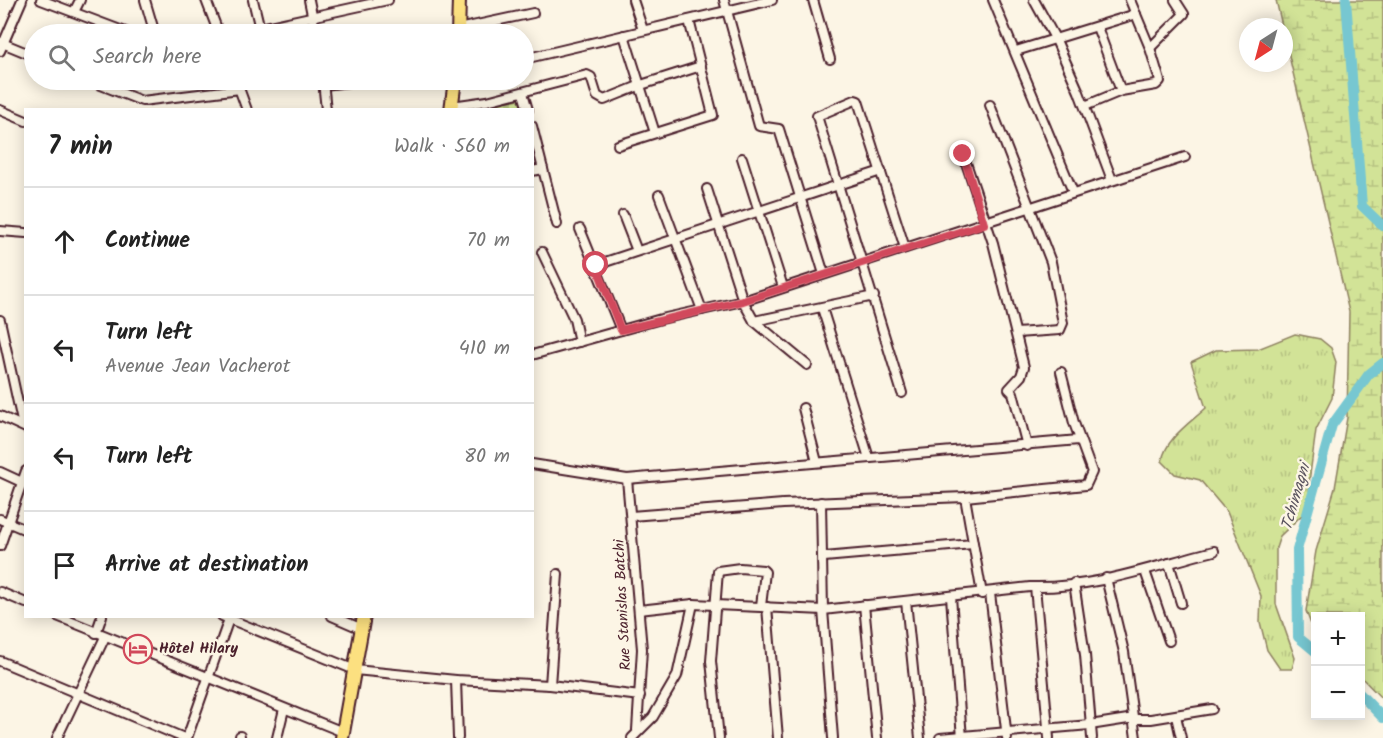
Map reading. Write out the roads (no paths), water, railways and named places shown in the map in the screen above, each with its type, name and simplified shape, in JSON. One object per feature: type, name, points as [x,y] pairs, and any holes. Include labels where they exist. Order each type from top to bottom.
[{"type":"highway","points":[[458,24],[459,0]]},
{"type":"highway","points":[[452,108],[454,90]]},
{"type":"highway","points":[[342,735],[363,623]]},
{"type":"street","points":[[22,0],[1,46],[24,53]]},
{"type":"street","points":[[40,0],[105,24]]},
{"type":"street","points":[[74,12],[80,0]]},
{"type":"street","points":[[145,0],[152,24]]},
{"type":"street","points":[[206,0],[215,24]]},
{"type":"street","points":[[253,0],[259,24]]},
{"type":"street","points":[[309,0],[315,24]]},
{"type":"street","points":[[281,24],[357,3],[388,0]]},
{"type":"street","points":[[633,0],[642,30]]},
{"type":"street","points":[[724,0],[759,126],[779,129],[824,274]]},
{"type":"street","points":[[534,57],[772,0]]},
{"type":"street","points":[[813,0],[830,59]]},
{"type":"street","points":[[993,0],[1073,192]]},
{"type":"street","points":[[1034,0],[1056,40],[1085,106],[1112,180]]},
{"type":"street","points":[[1085,106],[1121,91],[1156,85],[1160,81],[1150,48],[1130,0]]},
{"type":"street","points":[[1150,48],[1184,14],[1175,0]]},
{"type":"street","points":[[490,24],[533,13]]},
{"type":"street","points":[[1016,51],[1136,14]]},
{"type":"street","points":[[618,145],[713,115],[689,20]]},
{"type":"street","points":[[1097,27],[1121,91]]},
{"type":"street","points":[[624,35],[656,133]]},
{"type":"street","points":[[534,90],[587,75],[591,77],[597,96],[604,100],[641,85],[701,66]]},
{"type":"street","points":[[112,90],[135,100],[162,100],[233,90]]},
{"type":"street","points":[[240,90],[246,108]]},
{"type":"street","points":[[324,90],[326,108]]},
{"type":"street","points":[[452,108],[534,90]]},
{"type":"street","points":[[523,93],[527,108]]},
{"type":"street","points":[[162,100],[164,108]]},
{"type":"street","points":[[902,393],[817,116],[855,100],[859,103],[904,248]]},
{"type":"street","points":[[990,105],[1051,262],[1063,323],[1060,330],[1016,333]]},
{"type":"street","points":[[0,110],[24,120]]},
{"type":"street","points":[[534,134],[557,224]]},
{"type":"street","points":[[963,154],[984,224],[993,243],[1024,367],[1009,389],[1013,393],[1027,446]]},
{"type":"street","points":[[534,354],[621,330],[743,301],[1185,157]]},
{"type":"street","points":[[742,158],[783,287]]},
{"type":"street","points":[[534,171],[543,169]]},
{"type":"street","points":[[596,265],[880,171]]},
{"type":"street","points":[[707,189],[743,301],[754,321],[807,365]]},
{"type":"street","points":[[659,195],[702,310]]},
{"type":"street","points":[[623,215],[637,251]]},
{"type":"street","points":[[580,229],[621,330]]},
{"type":"street","points":[[0,231],[24,233]]},
{"type":"street","points":[[542,252],[574,318],[579,342]]},
{"type":"street","points":[[754,321],[874,296]]},
{"type":"street","points":[[822,308],[869,458]]},
{"type":"street","points":[[0,320],[24,427]]},
{"type":"street","points":[[631,516],[821,502],[965,496],[1086,485],[1092,472],[1079,440],[1061,372]]},
{"type":"street","points":[[803,408],[817,462]]},
{"type":"street","points":[[0,416],[24,427]]},
{"type":"street","points":[[534,464],[627,479],[1079,440]]},
{"type":"street","points":[[0,472],[24,483],[4,521],[0,546]]},
{"type":"street","name":"Rue Stanislas Batchi","points":[[627,479],[642,648],[637,730]]},
{"type":"street","points":[[965,496],[973,544],[986,593],[1006,735]]},
{"type":"street","points":[[821,502],[824,557],[823,610],[833,738]]},
{"type":"street","points":[[4,521],[24,530]]},
{"type":"street","points":[[824,557],[973,544]]},
{"type":"street","points":[[639,610],[693,604],[823,610],[1035,588],[1054,588],[1145,571],[1214,551]]},
{"type":"street","points":[[1169,563],[1181,603]]},
{"type":"street","points":[[719,738],[711,661],[718,571],[759,568],[765,572],[764,607],[778,738]]},
{"type":"street","points":[[1145,571],[1169,640]]},
{"type":"street","points":[[550,685],[558,574]]},
{"type":"street","points":[[1106,578],[1124,652],[1136,738]]},
{"type":"street","points":[[1074,583],[1085,656],[1092,738]]},
{"type":"street","points":[[1035,588],[1049,738]]},
{"type":"street","points":[[0,592],[24,602]]},
{"type":"street","points":[[951,597],[962,737]]},
{"type":"street","points":[[906,601],[920,738]]},
{"type":"street","name":"Rue Stanislas Batchi","points":[[632,738],[637,730],[653,717],[677,676],[693,604]]},
{"type":"street","points":[[864,605],[877,738]]},
{"type":"street","points":[[62,618],[342,735]]},
{"type":"street","points":[[96,633],[101,618]]},
{"type":"street","points":[[0,661],[185,738],[208,679],[227,618]]},
{"type":"street","points":[[229,618],[355,670],[456,680],[550,685],[640,696]]},
{"type":"street","points":[[342,618],[363,623]]},
{"type":"street","points":[[57,738],[105,637]]},
{"type":"street","points":[[456,680],[458,738]]},
{"type":"street","points":[[277,738],[284,709]]},
{"type":"street","points":[[940,738],[1006,735],[1133,718],[1176,716],[1212,709]]},
{"type":"street","points":[[1176,716],[1181,738]]},
{"type":"waterway","name":"Tchimagni","points":[[1346,0],[1362,206],[1383,226]]},
{"type":"waterway","name":"Tchimagni","points":[[1311,648],[1298,637],[1297,550],[1332,425],[1369,374],[1383,363]]},
{"type":"waterway","name":"Tchimagni","points":[[1365,699],[1383,718]]},
{"type":"place","name":"Hôtel Hilary","points":[[138,649]]}]
